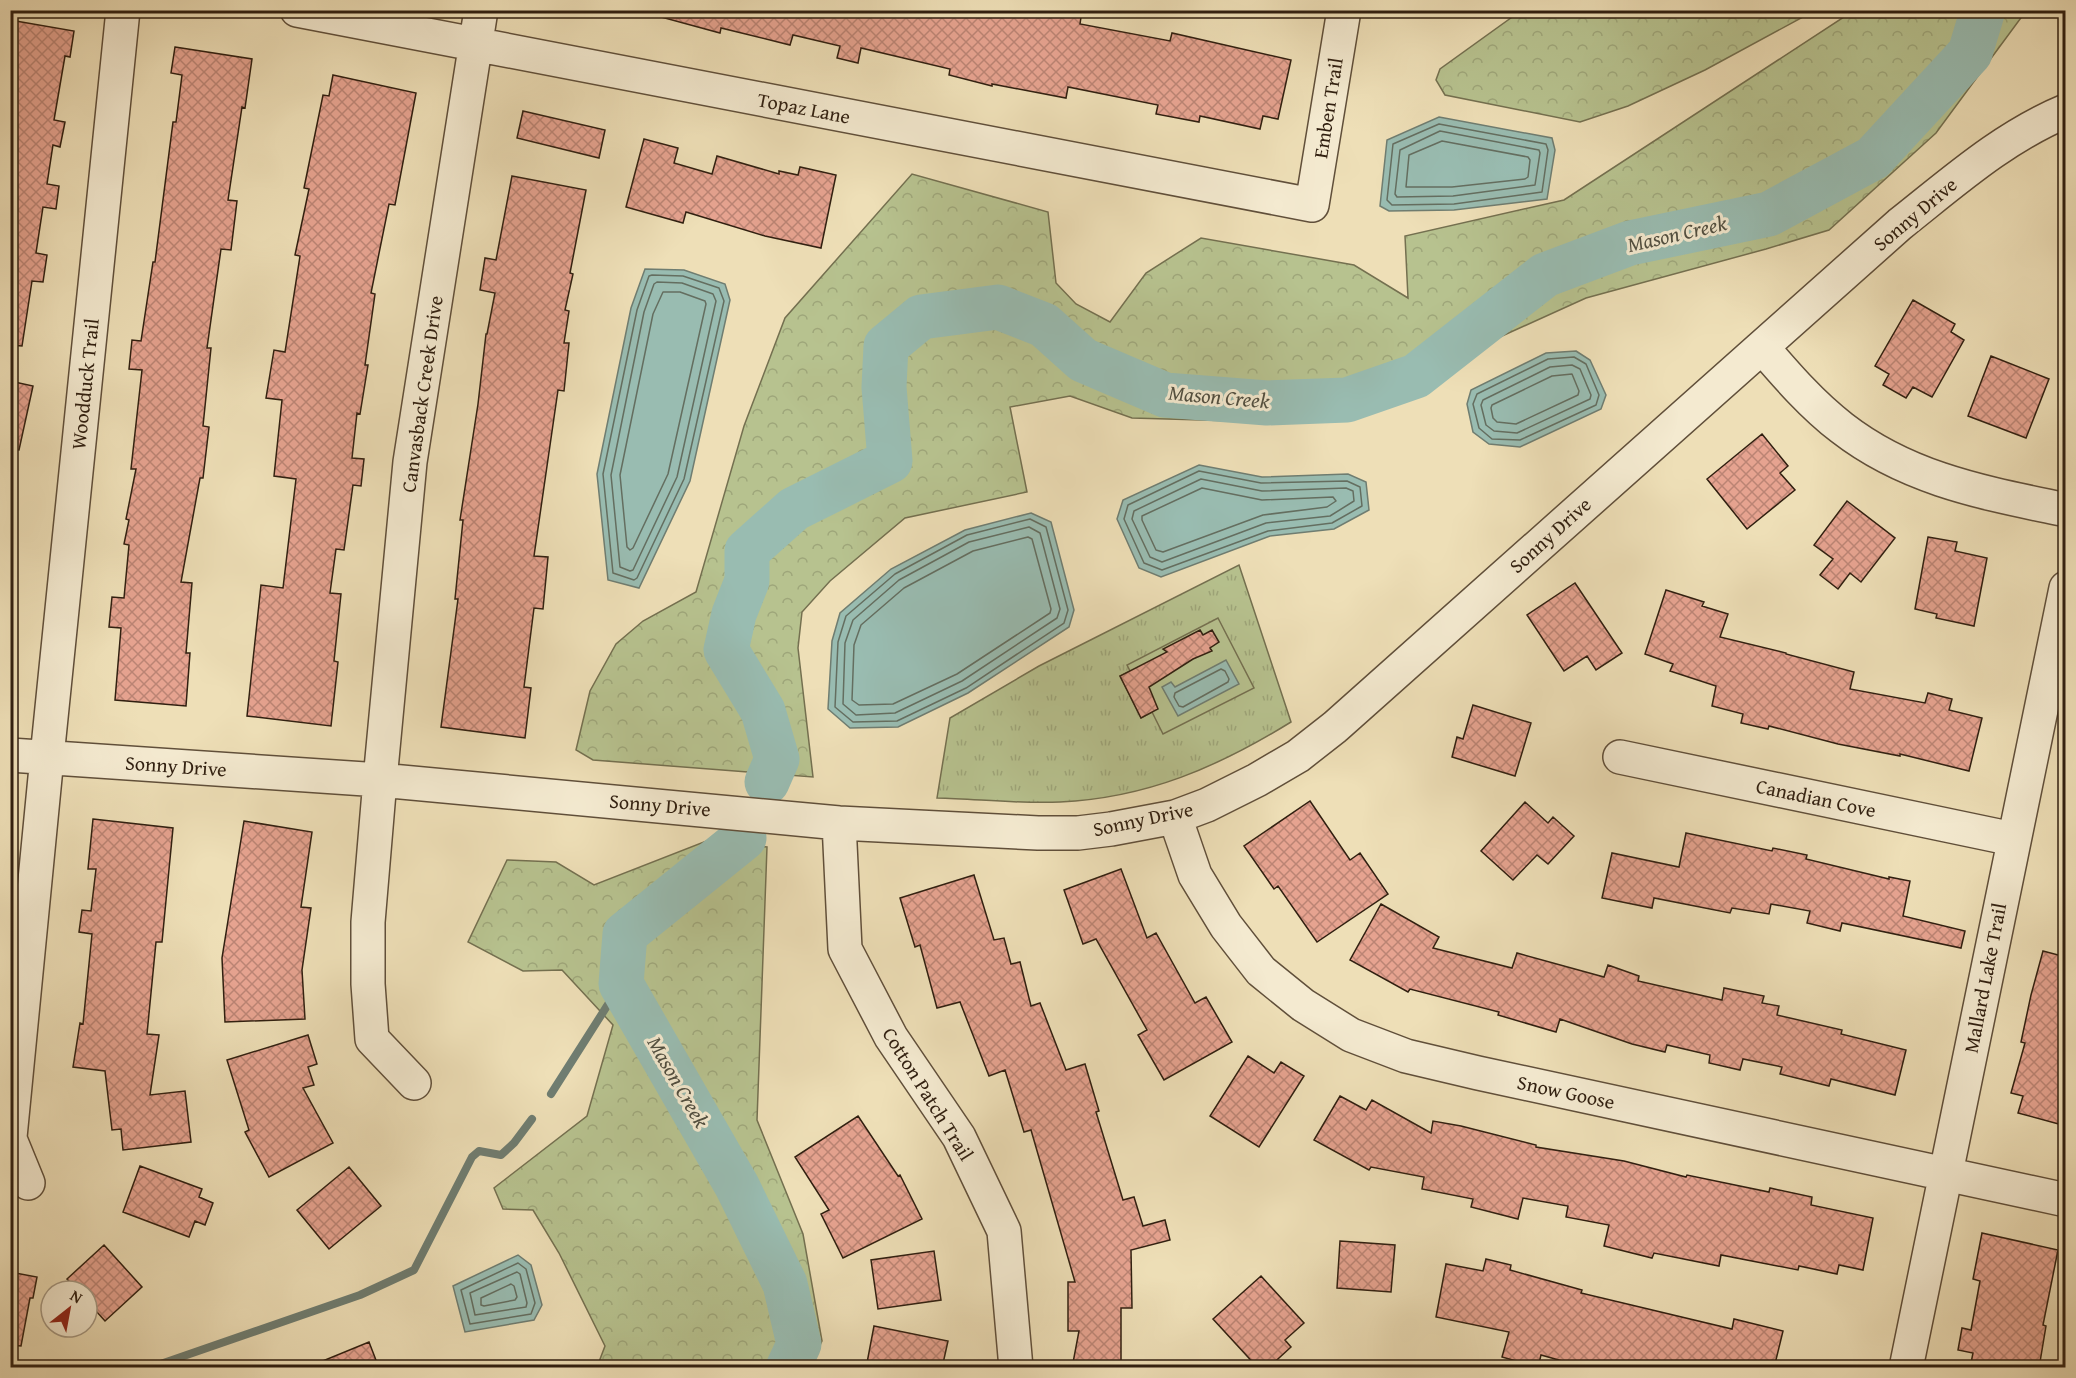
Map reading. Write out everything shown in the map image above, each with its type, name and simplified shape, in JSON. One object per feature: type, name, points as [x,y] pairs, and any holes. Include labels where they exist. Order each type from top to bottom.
[{"type":"street","name":"Woodduck Trail","points":[[10,1138],[123,10]]},
{"type":"street","name":"Topaz Lane","points":[[297,10],[1312,205]]},
{"type":"street","name":"Canvasback Creek Drive","points":[[414,1083],[372,1039],[368,984],[368,922],[411,462],[481,10]]},
{"type":"street","name":"Emben Trail","points":[[1312,205],[1344,10]]},
{"type":"street","name":"Sonny Drive","points":[[10,755],[380,780],[839,823],[1078,833],[1174,817],[1207,805],[1257,780],[1298,756],[1335,727],[1900,224],[1984,157],[2049,118],[2066,111]]},
{"type":"street","points":[[1762,347],[1811,401],[1843,429],[1891,460],[1932,478],[1982,493],[2066,510]]},
{"type":"street","name":"Mallard Lake Trail","points":[[1906,1368],[2066,588]]},
{"type":"street","name":"Canadian Cove","points":[[1620,757],[2013,839]]},
{"type":"street","name":"Snow Goose","points":[[1174,817],[1195,875],[1226,926],[1261,971],[1303,1005],[1351,1035],[1406,1056],[2066,1200]]},
{"type":"street","name":"Cotton Patch Trail","points":[[839,823],[845,949],[891,1037],[959,1137],[1004,1231],[1016,1368]]},
{"type":"street","points":[[10,1138],[28,1183]]},
{"type":"green space","points":[[1522,10],[1814,11],[1705,70],[1628,106],[1580,122],[1445,95],[1436,80],[1440,69]]},
{"type":"green space","points":[[1853,11],[2026,11],[1936,133],[1829,230],[1586,298],[1491,341],[1393,402],[1346,421],[1273,422],[1132,418],[1070,396],[1010,407],[1027,492],[905,518],[830,581],[802,612],[798,648],[813,777],[593,760],[576,750],[590,691],[616,644],[643,621],[696,592],[744,426],[785,318],[912,174],[1048,212],[1056,283],[1076,304],[1110,322],[1146,273],[1201,238],[1354,265],[1408,298],[1405,236],[1564,200]]},
{"type":"green space","points":[[1239,565],[1291,722],[1209,766],[1152,787],[1123,794],[1060,802],[937,798],[950,718],[1039,666]]},
{"type":"green space","points":[[1218,618],[1254,688],[1163,734],[1152,712],[1141,718],[1120,676],[1130,671],[1127,665]]},
{"type":"green space","points":[[709,840],[767,847],[757,1120],[803,1234],[822,1341],[810,1367],[597,1367],[605,1346],[559,1253],[533,1210],[503,1209],[494,1188],[587,1116],[613,1025],[562,970],[523,971],[468,942],[507,860],[556,862],[594,885]]},
{"type":"water","points":[[1439,117],[1552,138],[1555,150],[1547,199],[1454,210],[1389,211],[1380,206],[1387,140]]},
{"type":"water","points":[[645,269],[684,270],[725,284],[730,300],[690,481],[639,588],[608,580],[597,474],[631,308]]},
{"type":"water","points":[[1576,351],[1590,360],[1606,395],[1601,409],[1520,447],[1489,444],[1473,432],[1467,404],[1471,390],[1546,353]]},
{"type":"water","points":[[1199,465],[1262,477],[1348,474],[1366,482],[1369,510],[1334,529],[1270,536],[1161,577],[1139,568],[1117,519],[1123,500]]},
{"type":"water","points":[[1031,513],[1051,522],[1074,610],[1069,627],[968,693],[898,727],[850,728],[828,709],[832,641],[840,613],[891,569],[965,530]]},
{"type":"water","points":[[1226,660],[1239,684],[1178,716],[1162,687],[1171,682],[1175,687]]},
{"type":"water","points":[[518,1255],[531,1265],[542,1305],[534,1320],[465,1332],[453,1286]]},
{"type":"building","points":[[662,10],[1046,10],[1081,17],[1080,24],[1170,41],[1172,33],[1291,60],[1278,119],[1263,116],[1260,129],[1200,116],[1199,122],[1156,114],[1158,105],[1068,87],[1066,98],[992,84],[992,86],[949,75],[950,69],[861,48],[858,63],[837,58],[840,46],[793,35],[790,45],[721,28],[720,33],[661,17]]},
{"type":"building","points":[[10,20],[74,31],[70,57],[65,56],[54,120],[65,122],[60,147],[53,145],[47,184],[59,186],[56,209],[43,207],[36,253],[47,255],[43,282],[32,281],[22,346],[10,345]]},
{"type":"building","points":[[175,47],[252,59],[245,108],[242,107],[228,200],[237,201],[231,250],[221,249],[207,348],[211,348],[203,426],[209,427],[203,478],[200,478],[181,582],[192,583],[186,653],[190,653],[186,706],[115,700],[121,628],[109,627],[112,597],[124,598],[129,545],[124,544],[129,520],[126,519],[136,469],[131,469],[142,370],[129,369],[132,340],[141,341],[153,262],[155,262],[173,122],[176,122],[182,75],[171,73]]},
{"type":"building","points":[[333,75],[416,93],[395,205],[389,204],[371,293],[375,294],[365,365],[368,365],[360,414],[357,413],[352,458],[364,459],[361,486],[353,485],[344,550],[336,549],[330,593],[341,594],[334,661],[338,662],[331,726],[247,716],[261,585],[283,588],[296,479],[274,476],[282,400],[266,398],[274,350],[285,352],[300,256],[295,255],[309,189],[304,188],[323,95],[329,96]]},
{"type":"building","points":[[523,111],[605,130],[599,158],[517,138]]},
{"type":"building","points":[[644,139],[678,148],[674,163],[712,174],[717,156],[779,174],[779,171],[798,175],[800,167],[836,175],[821,248],[765,236],[686,212],[683,223],[626,207]]},
{"type":"building","points":[[512,176],[586,190],[565,310],[569,311],[564,343],[569,343],[564,391],[558,390],[534,556],[548,557],[543,609],[534,608],[524,687],[531,688],[525,738],[441,727],[458,599],[455,599],[463,520],[460,520],[486,334],[495,293],[480,290],[485,258],[496,260]]},
{"type":"building","points":[[1913,300],[1955,324],[1951,332],[1964,340],[1932,397],[1913,387],[1906,398],[1883,385],[1889,374],[1875,366]]},
{"type":"building","points":[[1991,356],[2049,379],[2026,438],[1968,416]]},
{"type":"building","points":[[10,381],[33,386],[19,450],[10,449]]},
{"type":"building","points":[[1762,434],[1788,466],[1780,473],[1795,490],[1747,529],[1707,479]]},
{"type":"building","points":[[1847,501],[1895,538],[1861,582],[1850,573],[1838,589],[1820,575],[1833,559],[1814,545]]},
{"type":"building","points":[[1928,537],[1957,542],[1955,551],[1987,558],[1974,626],[1936,618],[1937,614],[1915,609]]},
{"type":"building","points":[[1575,583],[1622,653],[1596,670],[1587,656],[1564,671],[1527,615]]},
{"type":"building","points":[[1666,590],[1704,602],[1702,606],[1728,614],[1720,637],[1854,672],[1850,689],[1925,703],[1928,693],[1952,699],[1949,710],[1982,718],[1969,771],[1900,754],[1900,756],[1838,744],[1769,726],[1768,729],[1741,723],[1743,714],[1712,706],[1716,686],[1670,671],[1673,664],[1645,654]]},
{"type":"building","points":[[1200,630],[1203,635],[1212,630],[1219,642],[1210,648],[1212,651],[1193,659],[1149,687],[1158,709],[1141,718],[1120,676],[1167,652],[1163,649]]},
{"type":"building","points":[[1473,705],[1531,723],[1515,776],[1452,757],[1457,737],[1463,739]]},
{"type":"building","points":[[1310,801],[1350,860],[1360,853],[1388,894],[1317,942],[1278,886],[1274,889],[1244,846]]},
{"type":"building","points":[[1525,802],[1548,823],[1553,817],[1574,836],[1548,864],[1537,855],[1513,880],[1481,851]]},
{"type":"building","points":[[93,819],[173,828],[162,942],[156,942],[147,1034],[159,1035],[150,1095],[185,1091],[191,1142],[123,1150],[121,1129],[112,1130],[105,1071],[73,1067],[80,1023],[83,1024],[92,934],[79,932],[82,910],[91,911],[96,869],[88,869]]},
{"type":"building","points":[[244,821],[312,832],[301,907],[311,908],[302,970],[305,1019],[225,1022],[222,958]]},
{"type":"building","points":[[1686,833],[1772,851],[1773,848],[1807,855],[1806,859],[1889,879],[1889,877],[1910,881],[1903,916],[1965,931],[1961,948],[1842,923],[1840,931],[1807,923],[1810,911],[1771,904],[1769,914],[1732,908],[1730,913],[1654,898],[1652,908],[1602,898],[1612,853],[1679,867]]},
{"type":"building","points":[[1121,869],[1147,938],[1156,933],[1195,1003],[1206,997],[1232,1042],[1164,1080],[1138,1035],[1147,1030],[1096,939],[1083,944],[1064,890]]},
{"type":"building","points":[[974,875],[994,940],[1004,938],[1011,964],[1020,962],[1031,1006],[1040,1003],[1066,1070],[1085,1064],[1099,1111],[1096,1112],[1123,1200],[1134,1197],[1143,1226],[1165,1220],[1170,1240],[1131,1250],[1132,1308],[1121,1308],[1121,1368],[1072,1368],[1079,1331],[1068,1331],[1068,1282],[1075,1282],[1031,1130],[1024,1132],[1005,1070],[989,1076],[960,1002],[937,1008],[920,945],[915,947],[900,898]]},
{"type":"building","points":[[1381,904],[1439,937],[1433,948],[1512,968],[1517,953],[1604,977],[1608,965],[1639,976],[1638,981],[1722,1000],[1724,988],[1764,996],[1762,1003],[1779,1006],[1777,1015],[1842,1030],[1841,1034],[1906,1050],[1895,1095],[1831,1079],[1829,1086],[1780,1074],[1782,1067],[1743,1059],[1740,1070],[1709,1063],[1710,1055],[1667,1045],[1665,1052],[1632,1044],[1560,1019],[1556,1032],[1498,1015],[1499,1012],[1410,989],[1408,992],[1350,960]]},
{"type":"building","points":[[2043,951],[2066,957],[2066,1126],[2018,1113],[2023,1096],[2011,1093],[2025,1043],[2021,1042]]},
{"type":"building","points":[[308,1035],[317,1064],[308,1067],[314,1085],[303,1088],[333,1143],[269,1177],[245,1132],[249,1130],[227,1060]]},
{"type":"building","points":[[1248,1056],[1274,1073],[1281,1062],[1304,1076],[1259,1147],[1210,1116]]},
{"type":"building","points":[[1340,1096],[1366,1110],[1372,1100],[1431,1133],[1433,1121],[1461,1126],[1536,1145],[1536,1147],[1624,1161],[1686,1177],[1687,1175],[1769,1192],[1770,1188],[1812,1197],[1811,1205],[1873,1218],[1863,1270],[1839,1265],[1837,1274],[1799,1266],[1798,1270],[1721,1255],[1719,1266],[1654,1253],[1652,1258],[1604,1246],[1609,1225],[1566,1217],[1568,1206],[1523,1198],[1518,1219],[1471,1207],[1473,1199],[1422,1189],[1424,1177],[1371,1167],[1369,1170],[1314,1140]]},
{"type":"building","points":[[858,1116],[898,1176],[900,1175],[922,1219],[843,1258],[821,1214],[829,1210],[795,1157]]},
{"type":"building","points":[[140,1166],[202,1189],[199,1197],[213,1203],[205,1225],[195,1221],[189,1237],[123,1212]]},
{"type":"building","points":[[349,1167],[381,1206],[329,1249],[297,1210]]},
{"type":"building","points":[[1982,1233],[2058,1250],[2043,1325],[2046,1326],[2039,1368],[1970,1368],[1973,1353],[1958,1350],[1962,1328],[1971,1330],[1980,1281],[1973,1279]]},
{"type":"building","points":[[1340,1241],[1395,1245],[1391,1292],[1337,1288]]},
{"type":"building","points":[[104,1245],[142,1287],[105,1321],[99,1314],[99,1279],[67,1279]]},
{"type":"building","points":[[934,1251],[941,1300],[878,1309],[871,1260]]},
{"type":"building","points":[[1486,1259],[1511,1265],[1510,1270],[1582,1290],[1581,1293],[1732,1329],[1734,1319],[1783,1331],[1774,1368],[1587,1368],[1541,1355],[1538,1367],[1502,1357],[1509,1332],[1436,1317],[1446,1264],[1483,1271]]},
{"type":"building","points":[[10,1272],[37,1277],[33,1298],[30,1298],[21,1346],[10,1345]]},
{"type":"building","points":[[1261,1276],[1304,1323],[1285,1340],[1291,1347],[1268,1368],[1258,1368],[1213,1319]]},
{"type":"building","points":[[874,1326],[948,1341],[942,1368],[866,1368]]},
{"type":"building","points":[[369,1342],[379,1368],[308,1368],[308,1367]]},
{"type":"waterway","name":"Mason Creek","points":[[767,782],[777,759],[763,711],[726,650],[734,614],[747,581],[747,551],[794,509],[890,461],[884,387],[886,346],[921,317],[998,307],[1044,325],[1083,360],[1165,395],[1267,403],[1347,400],[1416,376],[1545,275],[1630,243],[1769,214],[1873,158],[1970,53],[1983,10]]},
{"type":"waterway","name":"Mason Creek","points":[[744,838],[625,934],[621,984],[737,1186],[785,1284],[799,1344],[788,1368]]},
{"type":"waterway","points":[[551,1094],[621,984]]},
{"type":"waterway","points":[[149,1368],[360,1295],[414,1270],[472,1157],[479,1151],[501,1155],[514,1143],[532,1119]]}]
